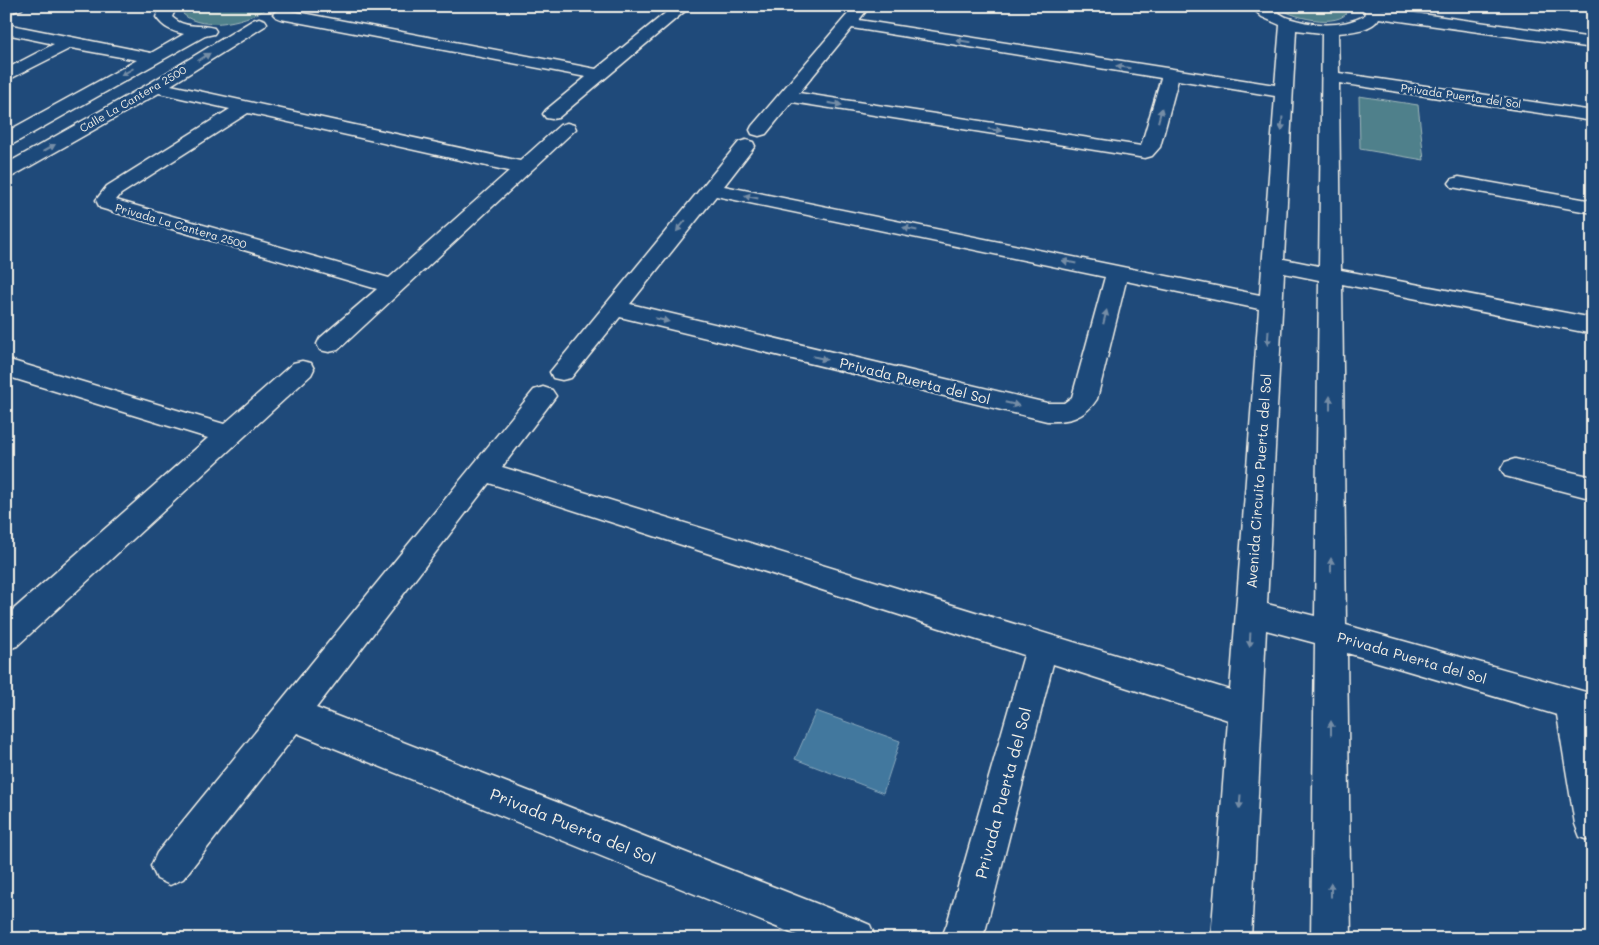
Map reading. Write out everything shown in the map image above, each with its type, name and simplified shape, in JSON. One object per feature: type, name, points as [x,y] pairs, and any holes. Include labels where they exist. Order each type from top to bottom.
[{"type":"street","points":[[6,9],[17,6]]},
{"type":"street","points":[[169,6],[164,17],[169,24],[182,29],[200,32],[233,29],[259,23],[286,10],[600,75]]},
{"type":"street","points":[[659,6],[682,8]]},
{"type":"street","points":[[1180,6],[1187,6]]},
{"type":"street","points":[[1257,6],[1271,16],[1288,22],[1330,29],[1363,25],[1371,19],[1371,9],[1593,43]]},
{"type":"street","points":[[329,344],[523,168],[559,122],[600,75],[682,8]]},
{"type":"street","points":[[759,130],[853,17],[1171,74],[1284,92]]},
{"type":"street","name":"Avenida Circuito Puerta del Sol","points":[[1231,939],[1288,22]]},
{"type":"street","name":"Calle La Cantera 2500","points":[[6,172],[156,87],[259,23]]},
{"type":"street","points":[[6,29],[152,58]]},
{"type":"street","points":[[1330,29],[1331,939]]},
{"type":"street","name":"Calle La Cantera 2500","points":[[6,140],[200,32]]},
{"type":"street","points":[[6,76],[69,43]]},
{"type":"street","points":[[787,96],[1145,152],[1151,146],[1171,74]]},
{"type":"street","name":"Privada Puerta del Sol","points":[[1330,77],[1593,116]]},
{"type":"street","points":[[156,87],[523,168]]},
{"type":"street","name":"Privada La Cantera 2500","points":[[245,107],[114,190],[106,200],[107,204],[393,286]]},
{"type":"street","points":[[170,866],[483,471],[746,146]]},
{"type":"street","points":[[1459,183],[1593,207]]},
{"type":"street","points":[[712,189],[1270,304]]},
{"type":"street","points":[[1273,264],[1593,326]]},
{"type":"street","name":"Privada Puerta del Sol","points":[[615,308],[1037,410],[1060,413],[1071,411],[1079,406],[1084,399],[1117,272]]},
{"type":"street","points":[[6,367],[229,435]]},
{"type":"street","points":[[6,636],[302,368]]},
{"type":"street","points":[[1515,468],[1593,488]]},
{"type":"street","points":[[483,471],[1246,710]]},
{"type":"street","name":"Privada Puerta del Sol","points":[[1251,613],[1331,634],[1582,707],[1593,824]]},
{"type":"street","name":"Privada Puerta del Sol","points":[[961,939],[966,928],[1042,646]]},
{"type":"street","name":"Privada Puerta del Sol","points":[[290,714],[856,939]]},
{"type":"green space","points":[[186,6],[271,6],[240,20],[214,24],[192,20],[183,14]]},
{"type":"green space","points":[[1276,6],[1347,6],[1349,10],[1344,16],[1335,19],[1314,20],[1291,14]]},
{"type":"green space","points":[[1359,96],[1418,105],[1424,160],[1360,149]]},
{"type":"water","points":[[816,711],[900,741],[883,793],[795,759]]}]
